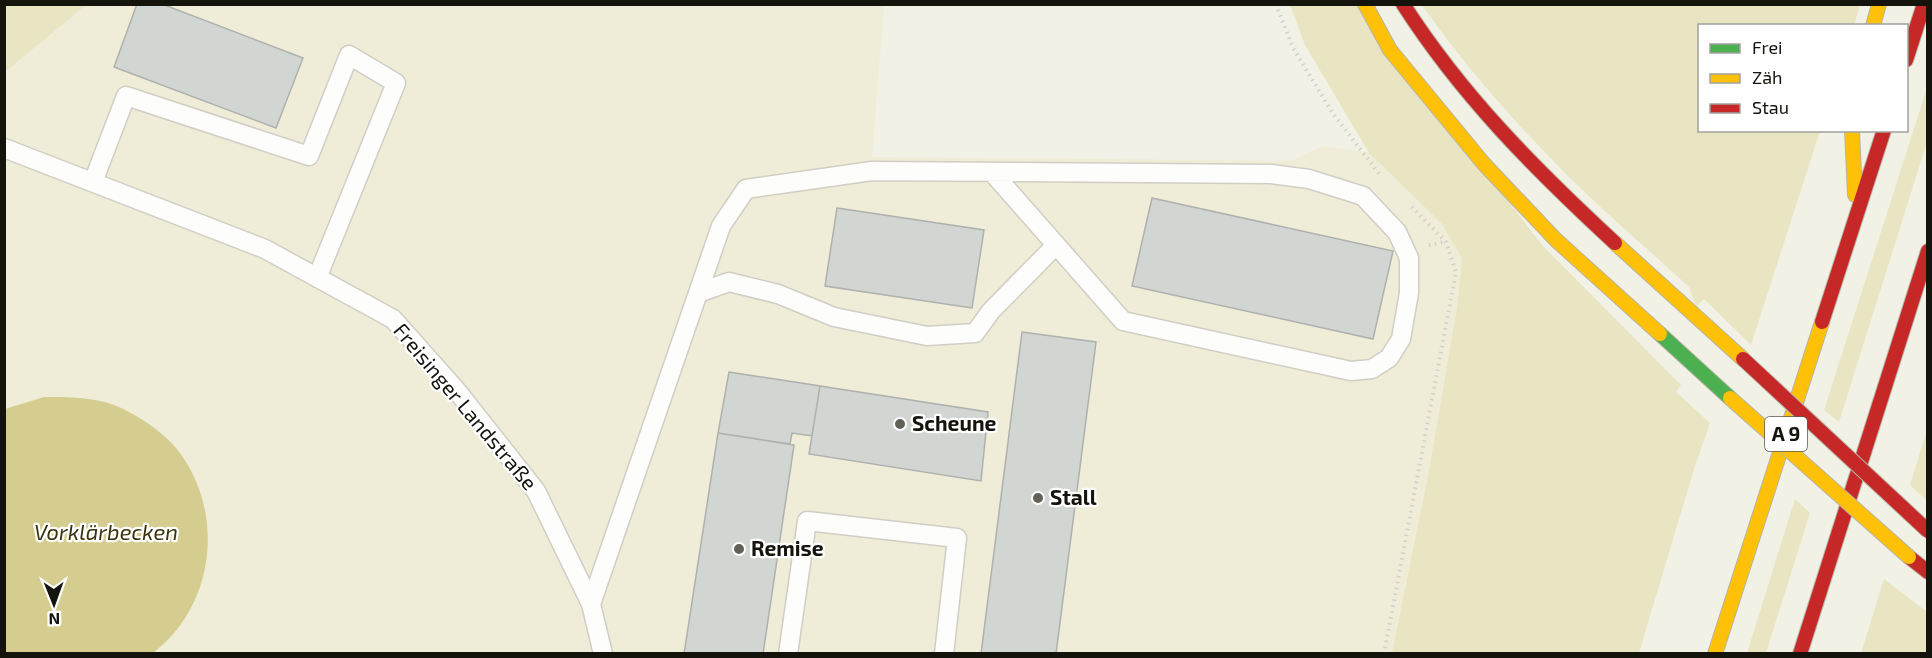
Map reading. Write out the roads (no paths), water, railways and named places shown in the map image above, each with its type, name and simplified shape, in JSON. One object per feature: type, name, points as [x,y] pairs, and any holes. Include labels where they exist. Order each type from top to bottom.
[{"type":"highway","points":[[1365,4],[1390,50],[1484,164],[1556,240],[1908,557],[1928,572]]},
{"type":"highway","points":[[1403,4],[1424,39],[1468,97],[1549,183],[1928,531]]},
{"type":"highway","points":[[1874,24],[1879,4]]},
{"type":"highway","points":[[1908,54],[1924,4]]},
{"type":"highway","points":[[1852,132],[1856,215]]},
{"type":"highway","name":"A 9","points":[[1715,654],[1883,132]]},
{"type":"highway","points":[[1800,654],[1928,251]]},
{"type":"lane","points":[[93,182],[126,96],[309,156],[349,55],[396,83],[317,278]]},
{"type":"lane","name":"Freisinger Landstraße","points":[[4,148],[264,249],[393,319],[457,391],[536,491],[591,604],[603,654]]},
{"type":"lane","points":[[591,604],[721,226],[746,189],[872,171],[1271,174],[1309,179],[1363,196],[1397,232],[1409,258],[1409,293],[1401,339],[1389,358],[1372,369],[1352,371],[1123,321],[992,172]]},
{"type":"lane","points":[[698,293],[729,282],[778,294],[834,317],[927,336],[975,333],[991,311],[1056,245]]},
{"type":"lane","points":[[788,654],[807,520],[957,538],[944,654]]},
{"type":"water","name":"Vorklärbecken","points":[[44,397],[98,401],[129,412],[166,437],[192,473],[202,499],[207,527],[207,556],[201,583],[190,609],[174,633],[153,653],[5,653],[5,409]]},
{"type":"place","name":"Scheune","points":[[900,424]]},
{"type":"place","name":"Stall","points":[[1038,498]]},
{"type":"place","name":"Remise","points":[[739,549]]}]
